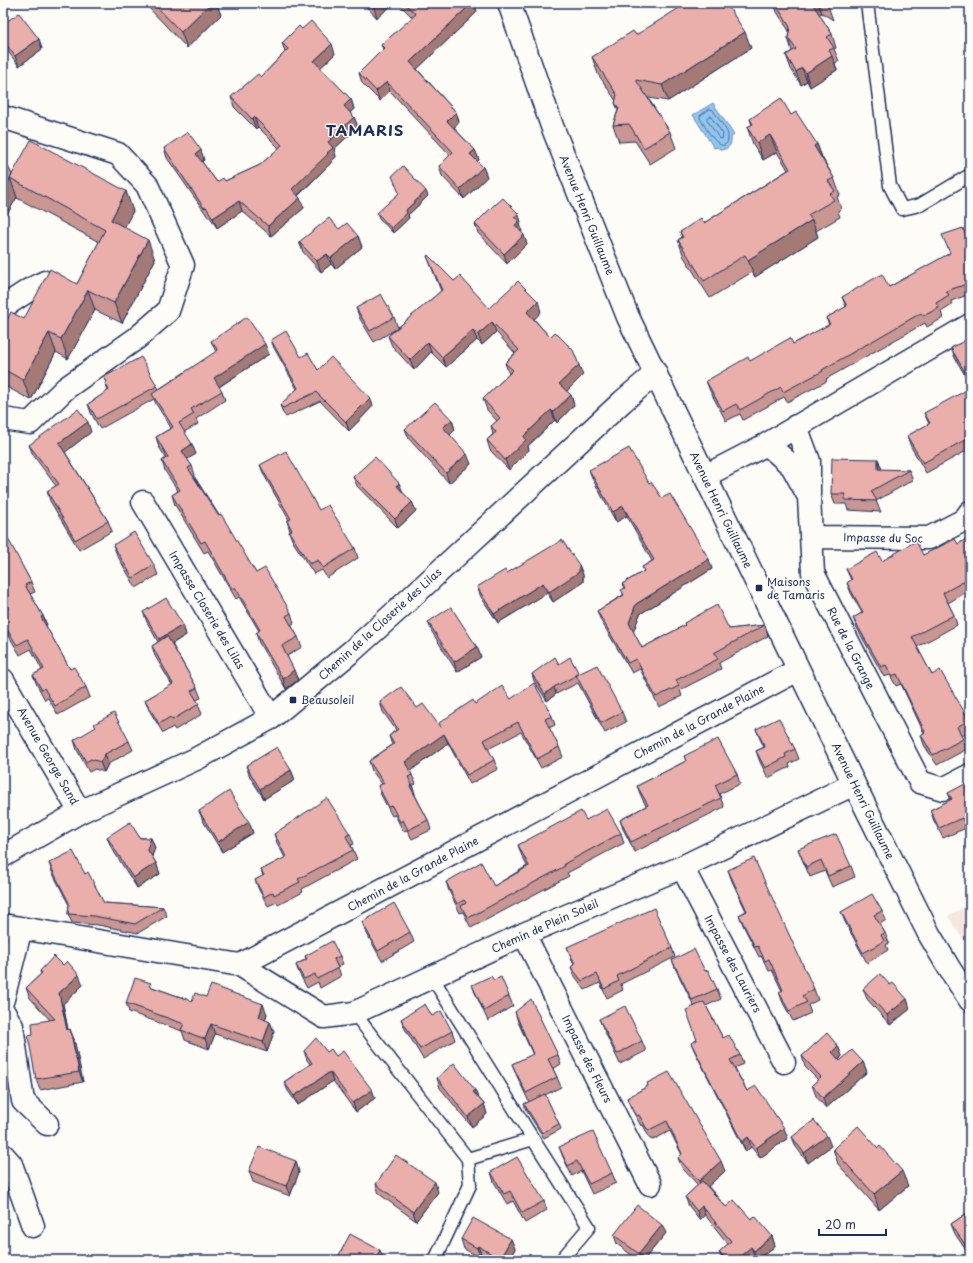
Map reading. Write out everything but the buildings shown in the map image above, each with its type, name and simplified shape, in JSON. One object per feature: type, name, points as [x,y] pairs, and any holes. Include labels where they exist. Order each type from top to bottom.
[{"type":"street","name":"Avenue Henri Guillaume","points":[[509,3],[552,126],[628,316],[854,784],[929,934],[948,968],[970,1000]]},
{"type":"street","points":[[3,117],[118,154],[147,184],[183,264],[168,311],[138,338],[66,388],[30,422],[3,419]]},
{"type":"street","points":[[3,307],[29,290],[45,282]]},
{"type":"street","points":[[705,476],[767,444],[970,325]]},
{"type":"street","name":"Chemin de la Closerie des Lilas","points":[[3,856],[80,812],[196,759],[271,718],[352,651],[396,612],[623,401],[656,373]]},
{"type":"street","points":[[796,426],[809,462],[809,497]]},
{"type":"street","name":"Rue de la Grange","points":[[767,444],[792,466],[809,497],[813,573],[920,782],[943,789],[970,775]]},
{"type":"street","name":"Impasse Closerie des Lilas","points":[[143,502],[271,718]]},
{"type":"street","name":"Impasse du Soc","points":[[811,537],[929,538],[964,520],[970,512]]},
{"type":"street","name":"Chemin de la Grande Plaine","points":[[240,965],[798,670]]},
{"type":"street","name":"Avenue George Sand","points":[[3,680],[80,812]]},
{"type":"street","name":"Chemin de Plein Soleil","points":[[240,965],[324,1017],[354,1013],[524,934],[682,867],[854,784]]},
{"type":"street","name":"Impasse des Lauriers","points":[[682,867],[784,1062]]},
{"type":"street","points":[[3,999],[12,927],[240,965]]},
{"type":"street","name":"Impasse des Fleurs","points":[[524,934],[650,1184]]},
{"type":"street","points":[[3,1011],[12,1026],[23,1101],[47,1124]]},
{"type":"street","points":[[3,1155],[12,1164],[33,1226]]},
{"type":"lane","points":[[867,3],[890,186],[902,209],[920,205],[970,175]]},
{"type":"lane","points":[[432,977],[589,1227],[561,1260]]},
{"type":"lane","points":[[354,1013],[468,1159],[470,1185],[435,1260]]},
{"type":"lane","points":[[468,1159],[533,1139]]},
{"type":"shaded area","points":[[970,904],[970,951],[948,916]]},
{"type":"water","points":[[713,103],[734,135],[731,137],[730,146],[722,150],[717,147],[714,148],[693,115]]},
{"type":"place","name":"Maisons de Tamaris","points":[[759,588]]},
{"type":"place","name":"Beausoleil","points":[[293,700]]},
{"type":"district","name":"TAMARIS","points":[[365,131]]}]
